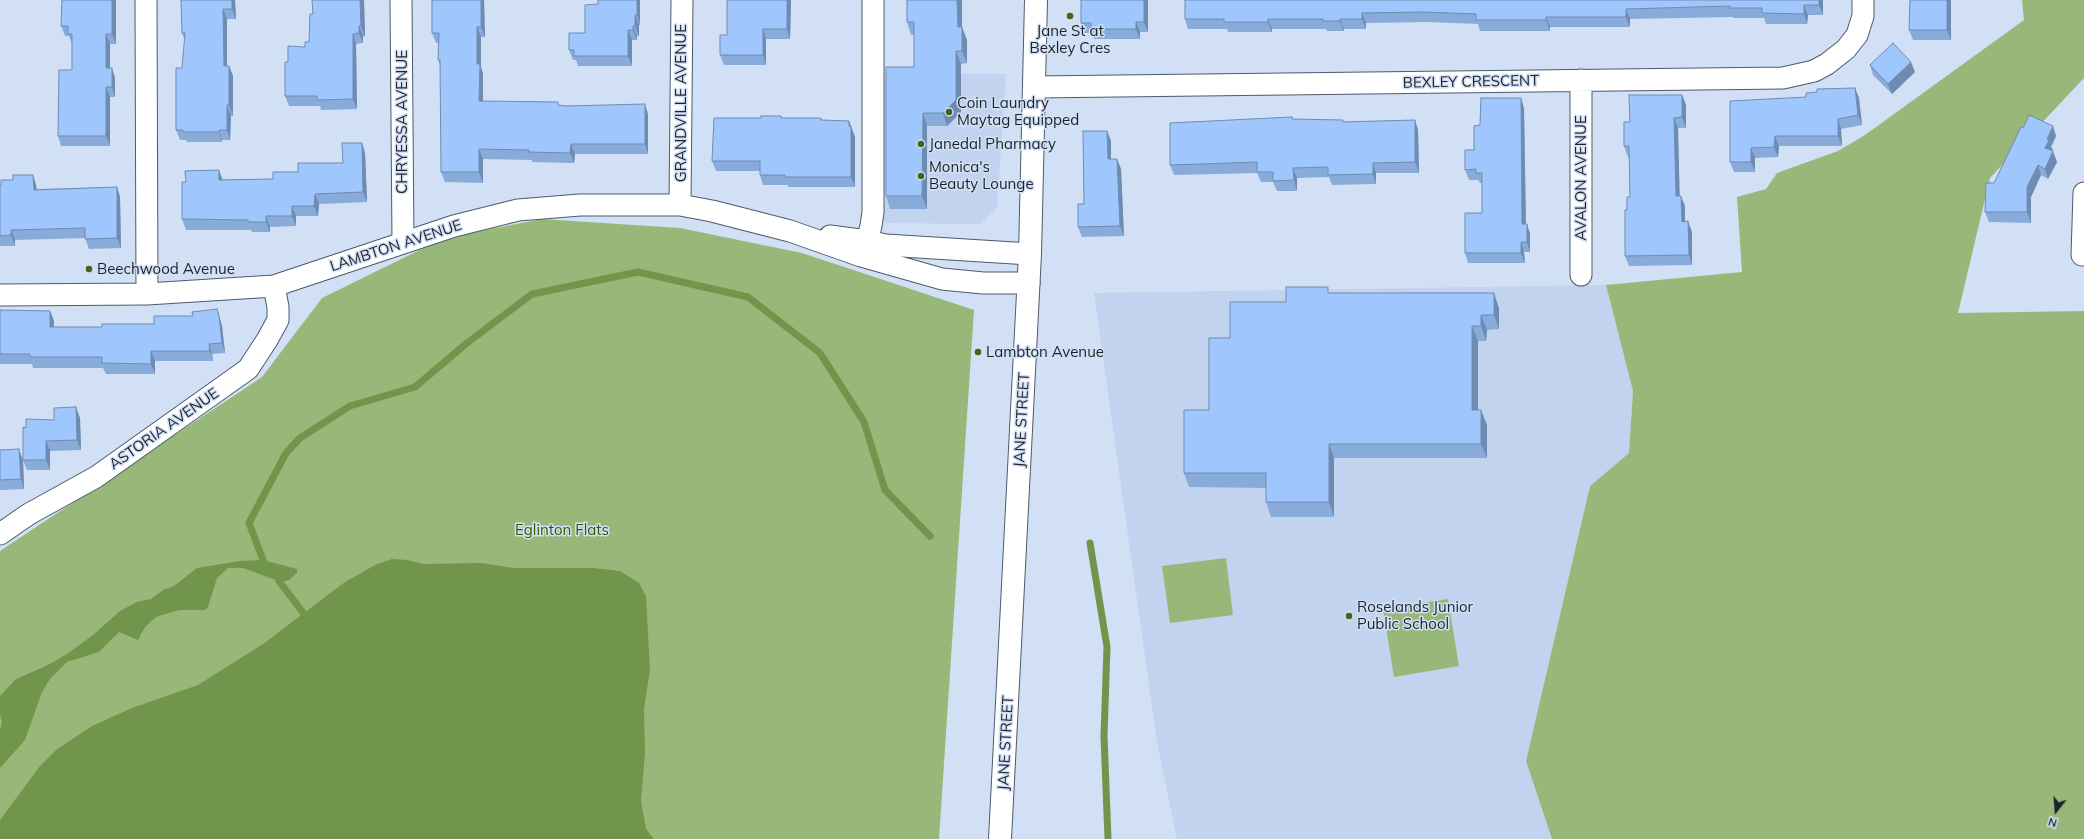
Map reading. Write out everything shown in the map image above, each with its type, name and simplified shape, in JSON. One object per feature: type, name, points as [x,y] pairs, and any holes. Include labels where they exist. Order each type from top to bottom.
[{"type":"main road","name":"JANE STREET","points":[[1000,839],[1030,254],[1036,0]]},
{"type":"street","points":[[146,0],[147,294]]},
{"type":"street","name":"CHRYESSA AVENUE","points":[[401,0],[403,243]]},
{"type":"street","name":"GRANDVILLE AVENUE","points":[[680,205],[682,0]]},
{"type":"street","points":[[867,240],[873,212],[873,0]]},
{"type":"street","name":"BEXLEY CRESCENT","points":[[1035,87],[1783,78],[1814,71],[1827,64],[1846,49],[1857,35],[1863,16],[1864,0]]},
{"type":"street","name":"AVALON AVENUE","points":[[1581,275],[1582,80]]},
{"type":"street","points":[[2082,255],[2084,193]]},
{"type":"street","name":"LAMBTON AVENUE","points":[[0,295],[147,294],[274,286],[454,226],[518,210],[580,205],[680,205],[712,211],[790,231],[861,256],[942,279],[982,283],[1028,283]]},
{"type":"street","name":"LAMBTON AVENUE","points":[[790,231],[867,240],[886,245],[1030,254]]},
{"type":"street","name":"ASTORIA AVENUE","points":[[0,534],[29,514],[96,477],[248,369],[268,340],[278,320],[278,307],[274,286]]},
{"type":"shaded area","points":[[877,74],[1006,74],[997,208],[981,224],[878,223]]},
{"type":"shaded area","name":"Roselands Junior Public School","points":[[1606,285],[1633,391],[1629,453],[1590,486],[1526,761],[1552,839],[1177,839],[1157,742],[1094,293]]},
{"type":"shaded area","points":[[392,559],[407,560],[424,564],[481,563],[514,568],[593,568],[620,571],[639,583],[646,596],[650,670],[644,709],[645,753],[641,801],[646,829],[654,839],[0,839],[0,820],[40,766],[56,750],[92,726],[132,708],[198,685],[263,644],[345,582],[377,564]]},
{"type":"shaded area","points":[[263,560],[297,569],[297,573],[289,580],[281,582],[243,568],[228,568],[217,578],[208,607],[205,610],[179,610],[156,617],[145,627],[138,640],[119,632],[99,652],[67,662],[50,679],[42,692],[25,740],[0,768],[0,730],[2,722],[0,715],[0,696],[16,679],[46,666],[67,654],[93,635],[120,611],[137,602],[151,599],[163,590],[174,586],[197,568],[240,561]]},
{"type":"green space","points":[[2022,0],[2084,0],[2084,78],[1990,178],[1958,313],[2084,311],[2084,839],[1552,839],[1526,761],[1590,486],[1629,453],[1633,391],[1606,285],[1742,272],[1737,197],[1766,189],[1777,173],[1838,151],[1865,135],[2024,20]]},
{"type":"green space","name":"Eglinton Flats","points":[[542,219],[680,228],[802,253],[974,310],[939,839],[0,839],[0,551],[262,377],[322,298],[444,238]]},
{"type":"green space","points":[[1226,558],[1233,615],[1170,623],[1162,566]]},
{"type":"green space","points":[[1448,599],[1459,666],[1394,677],[1383,609]]},
{"type":"building","points":[[62,0],[112,0],[112,34],[106,34],[106,68],[112,68],[112,87],[106,87],[106,136],[58,136],[59,70],[72,70],[72,34],[68,34],[68,26],[61,26]]},
{"type":"building","points":[[181,0],[232,0],[232,9],[223,9],[224,66],[229,66],[229,105],[227,105],[227,130],[219,130],[219,132],[183,132],[183,130],[176,130],[176,68],[182,68],[185,33],[182,33]]},
{"type":"building","points":[[312,0],[360,0],[361,26],[359,26],[359,33],[353,34],[353,99],[317,100],[317,96],[285,96],[285,62],[288,62],[288,46],[305,47],[305,42],[309,42],[310,14],[313,14]]},
{"type":"building","points":[[432,0],[481,0],[481,27],[477,27],[477,64],[480,64],[479,101],[558,102],[558,105],[566,106],[645,104],[645,144],[571,144],[570,153],[479,149],[479,172],[441,172],[440,60],[438,60],[439,33],[432,33]]},
{"type":"building","points":[[598,0],[637,0],[635,26],[633,26],[633,30],[628,30],[628,56],[574,56],[574,50],[569,50],[569,33],[585,33],[585,5],[598,4]]},
{"type":"building","points":[[727,0],[787,0],[787,29],[763,29],[763,55],[720,55],[720,35],[727,35]]},
{"type":"building","points":[[907,0],[957,0],[958,27],[962,27],[962,51],[956,51],[956,100],[943,113],[923,113],[922,196],[886,196],[886,67],[914,67],[914,22],[907,22]]},
{"type":"building","points":[[1081,0],[1144,0],[1144,22],[1136,22],[1136,29],[1091,29],[1091,23],[1081,23]]},
{"type":"building","points":[[1185,0],[1819,0],[1819,5],[1804,5],[1804,14],[1762,13],[1762,8],[1730,8],[1730,6],[1626,9],[1626,17],[1546,17],[1546,20],[1476,20],[1476,14],[1424,12],[1362,13],[1362,19],[1340,19],[1340,21],[1323,21],[1323,19],[1268,19],[1268,22],[1224,22],[1224,19],[1185,19]]},
{"type":"building","points":[[1910,0],[1947,0],[1947,30],[1909,30]]},
{"type":"building","points":[[1893,43],[1911,62],[1888,84],[1870,65]]},
{"type":"building","points":[[1855,88],[1858,115],[1838,119],[1838,136],[1775,136],[1774,147],[1751,148],[1751,162],[1730,162],[1730,101],[1806,97],[1806,93],[1817,92],[1817,89]]},
{"type":"building","points":[[1629,95],[1682,95],[1682,117],[1674,118],[1676,196],[1681,196],[1682,222],[1688,221],[1689,255],[1625,256],[1625,210],[1627,210],[1627,197],[1630,197],[1629,146],[1624,146],[1624,122],[1630,122]]},
{"type":"building","points":[[1481,98],[1521,98],[1522,224],[1527,224],[1527,242],[1521,242],[1521,253],[1465,253],[1465,213],[1482,213],[1482,173],[1476,173],[1476,169],[1465,170],[1465,150],[1474,150],[1474,126],[1480,125]]},
{"type":"building","points":[[2029,115],[2053,126],[2045,148],[2053,151],[2045,169],[2038,165],[2027,187],[2027,212],[1985,212],[1986,183],[1994,183],[2021,127],[2023,128]]},
{"type":"building","points":[[761,116],[781,116],[781,118],[821,118],[821,120],[849,121],[849,126],[851,127],[851,177],[785,177],[785,175],[760,175],[760,161],[712,161],[714,118],[761,118]]},
{"type":"building","points":[[1292,117],[1292,119],[1343,120],[1343,122],[1415,120],[1415,162],[1373,163],[1373,174],[1328,175],[1328,167],[1293,168],[1294,180],[1273,181],[1273,172],[1257,172],[1257,162],[1170,165],[1170,123]]},
{"type":"building","points":[[1083,131],[1107,131],[1108,159],[1117,159],[1120,226],[1078,227],[1078,204],[1084,204]]},
{"type":"building","points":[[342,143],[362,143],[363,192],[315,194],[314,206],[292,206],[292,216],[266,216],[266,222],[248,222],[248,220],[182,219],[182,182],[186,182],[185,171],[219,170],[219,180],[273,179],[273,172],[298,172],[298,163],[343,163]]},
{"type":"building","points":[[13,175],[33,175],[34,190],[117,187],[117,238],[85,239],[85,228],[11,230],[11,235],[0,236],[1,180],[13,180]]},
{"type":"building","points":[[1286,287],[1328,287],[1328,293],[1494,293],[1494,315],[1481,315],[1481,326],[1472,326],[1472,410],[1481,410],[1481,444],[1329,444],[1329,502],[1266,502],[1266,473],[1184,473],[1184,410],[1209,410],[1209,338],[1230,338],[1230,302],[1286,302]]},
{"type":"building","points":[[217,309],[222,343],[209,344],[210,351],[151,351],[151,364],[102,363],[102,357],[30,357],[30,354],[0,354],[0,310],[50,311],[50,327],[102,327],[102,324],[154,324],[154,316],[193,316],[192,312]]},
{"type":"building","points":[[76,407],[77,440],[46,441],[46,460],[23,460],[23,427],[26,428],[26,419],[54,420],[54,408]]},
{"type":"building","points":[[19,449],[21,479],[0,480],[0,450]]},
{"type":"waterway","points":[[263,560],[249,523],[286,453],[300,438],[350,406],[415,387],[467,343],[532,294],[638,272],[748,297],[820,353],[864,422],[885,490],[930,536]]},
{"type":"waterway","points":[[1090,543],[1107,647],[1104,736],[1108,839]]},
{"type":"waterway","points":[[279,581],[304,614],[307,622]]},
{"type":"place","name":"Jane St at Bexley Cres","points":[[1070,16]]},
{"type":"place","name":"Coin Laundry Maytag Equipped","points":[[949,112]]},
{"type":"place","name":"Janedal Pharmacy","points":[[921,144]]},
{"type":"place","name":"Monica's Beauty Lounge","points":[[921,176]]},
{"type":"place","name":"Beechwood Avenue","points":[[89,269]]},
{"type":"place","name":"Lambton Avenue","points":[[978,352]]},
{"type":"place","name":"Roselands Junior Public School","points":[[1349,616]]}]
